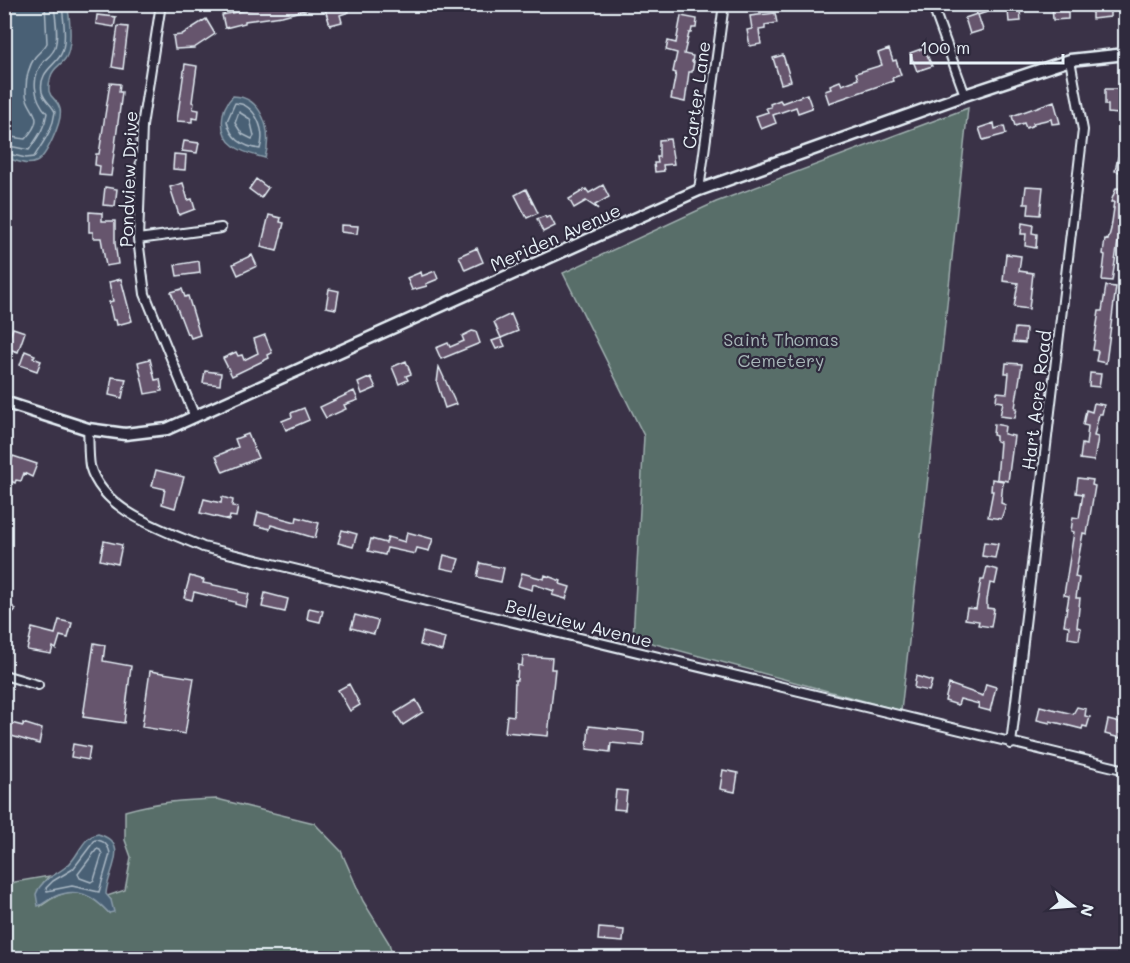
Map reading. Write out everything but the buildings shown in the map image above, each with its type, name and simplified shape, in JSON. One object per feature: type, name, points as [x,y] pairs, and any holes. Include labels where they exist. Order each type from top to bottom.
[{"type":"main road","name":"Meriden Avenue","points":[[4,402],[88,429],[126,434],[167,429],[699,190],[1070,60],[1125,54]]},
{"type":"street","name":"Pondview Drive","points":[[161,4],[142,126],[138,239],[145,294],[195,417]]},
{"type":"street","name":"Carter Lane","points":[[699,190],[724,4]]},
{"type":"street","points":[[932,4],[965,95]]},
{"type":"street","name":"Hart Acre Road","points":[[1011,744],[1083,130],[1070,60]]},
{"type":"street","points":[[138,239],[221,228]]},
{"type":"street","name":"Belleview Avenue","points":[[88,429],[90,466],[106,495],[138,519],[203,547],[1125,770]]},
{"type":"street","points":[[4,675],[38,686]]},
{"type":"green space","name":"Saint Thomas Cemetery","points":[[968,108],[901,711],[633,638],[644,436],[563,273],[716,202]]},
{"type":"green space","points":[[217,799],[314,823],[341,851],[363,901],[389,943],[393,958],[5,958],[4,887],[15,882],[49,876],[43,883],[41,906],[60,895],[77,892],[92,898],[109,913],[111,900],[107,896],[125,890],[131,857],[125,840],[125,811],[171,802]]},
{"type":"water","points":[[5,4],[67,5],[68,10],[70,33],[68,54],[53,71],[49,84],[50,93],[60,109],[59,121],[44,154],[32,163],[5,158]]},
{"type":"water","points":[[233,96],[244,98],[259,109],[266,128],[265,158],[249,154],[238,148],[225,135],[223,115]]},
{"type":"water","points":[[98,834],[114,844],[116,851],[106,894],[111,900],[114,912],[109,913],[84,894],[70,892],[38,906],[36,894],[42,884],[68,865],[84,843]]}]
